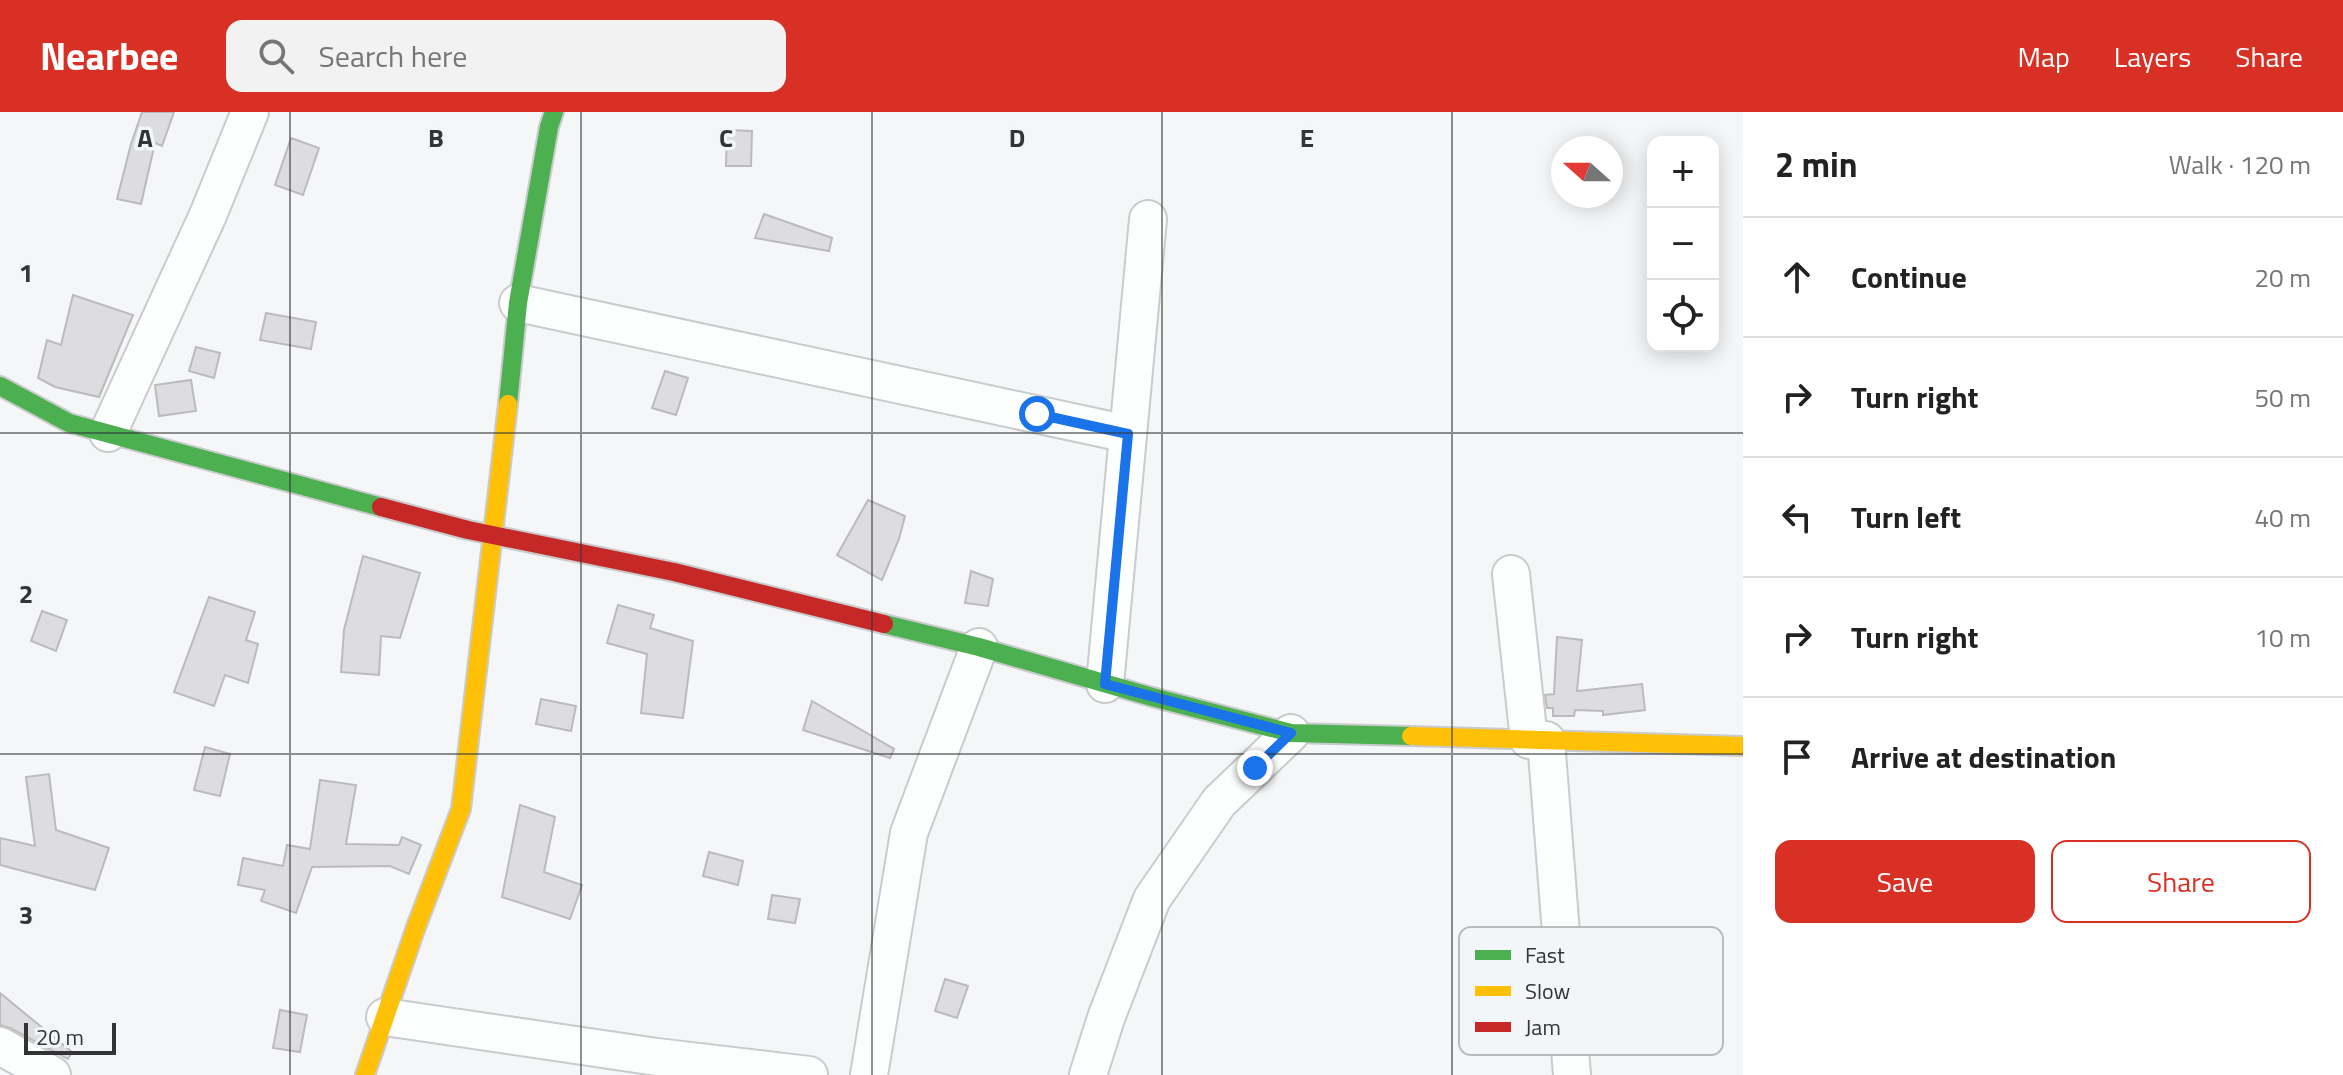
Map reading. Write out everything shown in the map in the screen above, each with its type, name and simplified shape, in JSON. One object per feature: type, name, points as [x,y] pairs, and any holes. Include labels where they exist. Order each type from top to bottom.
[{"type":"street","points":[[108,433],[208,215],[250,112]]},
{"type":"street","points":[[365,1075],[461,809],[518,303],[554,112]]},
{"type":"street","points":[[1105,684],[1148,219]]},
{"type":"street","points":[[518,303],[1128,434]]},
{"type":"street","points":[[0,386],[69,423],[494,535],[674,572],[979,647],[1291,733],[1743,746]]},
{"type":"street","points":[[1511,574],[1538,740],[1557,927]]},
{"type":"street","points":[[869,1075],[909,833],[979,647]]},
{"type":"street","points":[[1088,1075],[1106,1018],[1152,899],[1219,802],[1291,733]]},
{"type":"street","points":[[385,1017],[716,1070],[809,1075]]},
{"type":"street","points":[[0,1046],[52,1075]]},
{"type":"street","points":[[1570,1055],[1572,1075]]},
{"type":"building","points":[[142,112],[174,112],[162,146],[155,143],[141,204],[117,199]]},
{"type":"building","points":[[727,130],[752,131],[751,166],[726,166]]},
{"type":"building","points":[[291,138],[319,148],[303,195],[275,185]]},
{"type":"building","points":[[764,214],[832,238],[829,251],[755,238]]},
{"type":"building","points":[[73,295],[133,315],[99,397],[55,387],[38,378],[47,340],[61,345]]},
{"type":"building","points":[[266,313],[316,322],[311,349],[260,340]]},
{"type":"building","points":[[196,347],[220,353],[214,378],[189,371]]},
{"type":"building","points":[[665,371],[688,378],[676,415],[652,408]]},
{"type":"building","points":[[191,380],[196,411],[159,416],[155,385]]},
{"type":"building","points":[[868,500],[905,516],[882,580],[837,555]]},
{"type":"building","points":[[363,556],[420,573],[400,638],[381,636],[379,675],[341,672],[344,630]]},
{"type":"building","points":[[971,571],[993,579],[988,606],[965,603]]},
{"type":"building","points":[[209,597],[255,612],[246,640],[258,644],[248,683],[225,675],[214,706],[174,692]]},
{"type":"building","points":[[618,605],[654,615],[650,628],[693,641],[683,718],[641,713],[647,654],[607,643]]},
{"type":"building","points":[[42,611],[67,620],[56,651],[31,641]]},
{"type":"building","points":[[1557,637],[1582,640],[1577,691],[1642,684],[1645,710],[1603,715],[1603,711],[1575,710],[1574,716],[1553,716],[1553,708],[1547,708],[1545,695],[1554,694]]},
{"type":"building","points":[[541,699],[576,706],[571,731],[536,724]]},
{"type":"building","points":[[812,701],[894,749],[890,758],[803,730]]},
{"type":"building","points":[[205,747],[230,754],[220,796],[194,790]]},
{"type":"building","points":[[49,774],[56,830],[109,848],[95,890],[0,865],[0,838],[35,846],[26,777]]},
{"type":"building","points":[[320,780],[356,785],[346,844],[399,845],[402,837],[421,845],[409,874],[390,866],[312,867],[296,913],[261,901],[265,890],[238,885],[243,858],[283,866],[287,845],[310,849]]},
{"type":"building","points":[[520,805],[555,817],[544,872],[582,885],[570,919],[502,897]]},
{"type":"building","points":[[709,852],[743,861],[738,885],[703,876]]},
{"type":"building","points":[[772,895],[800,899],[795,923],[768,919]]},
{"type":"building","points":[[945,979],[968,986],[957,1018],[935,1011]]},
{"type":"building","points":[[0,993],[72,1052],[68,1059],[0,1025]]},
{"type":"building","points":[[280,1010],[307,1015],[300,1052],[273,1048]]},
{"type":"traffic: fast","points":[[508,404],[518,303],[554,112]]},
{"type":"traffic: fast","points":[[0,386],[69,423],[381,507]]},
{"type":"traffic: fast","points":[[884,624],[1291,733],[1411,736]]},
{"type":"traffic: slow","points":[[365,1075],[461,809],[508,404]]},
{"type":"traffic: slow","points":[[1411,736],[1743,746]]},
{"type":"traffic: jam","points":[[381,507],[468,530],[674,572],[884,624]]},
{"type":"route","points":[[1037,414],[1128,434],[1105,684],[1291,733],[1255,768]]}]
